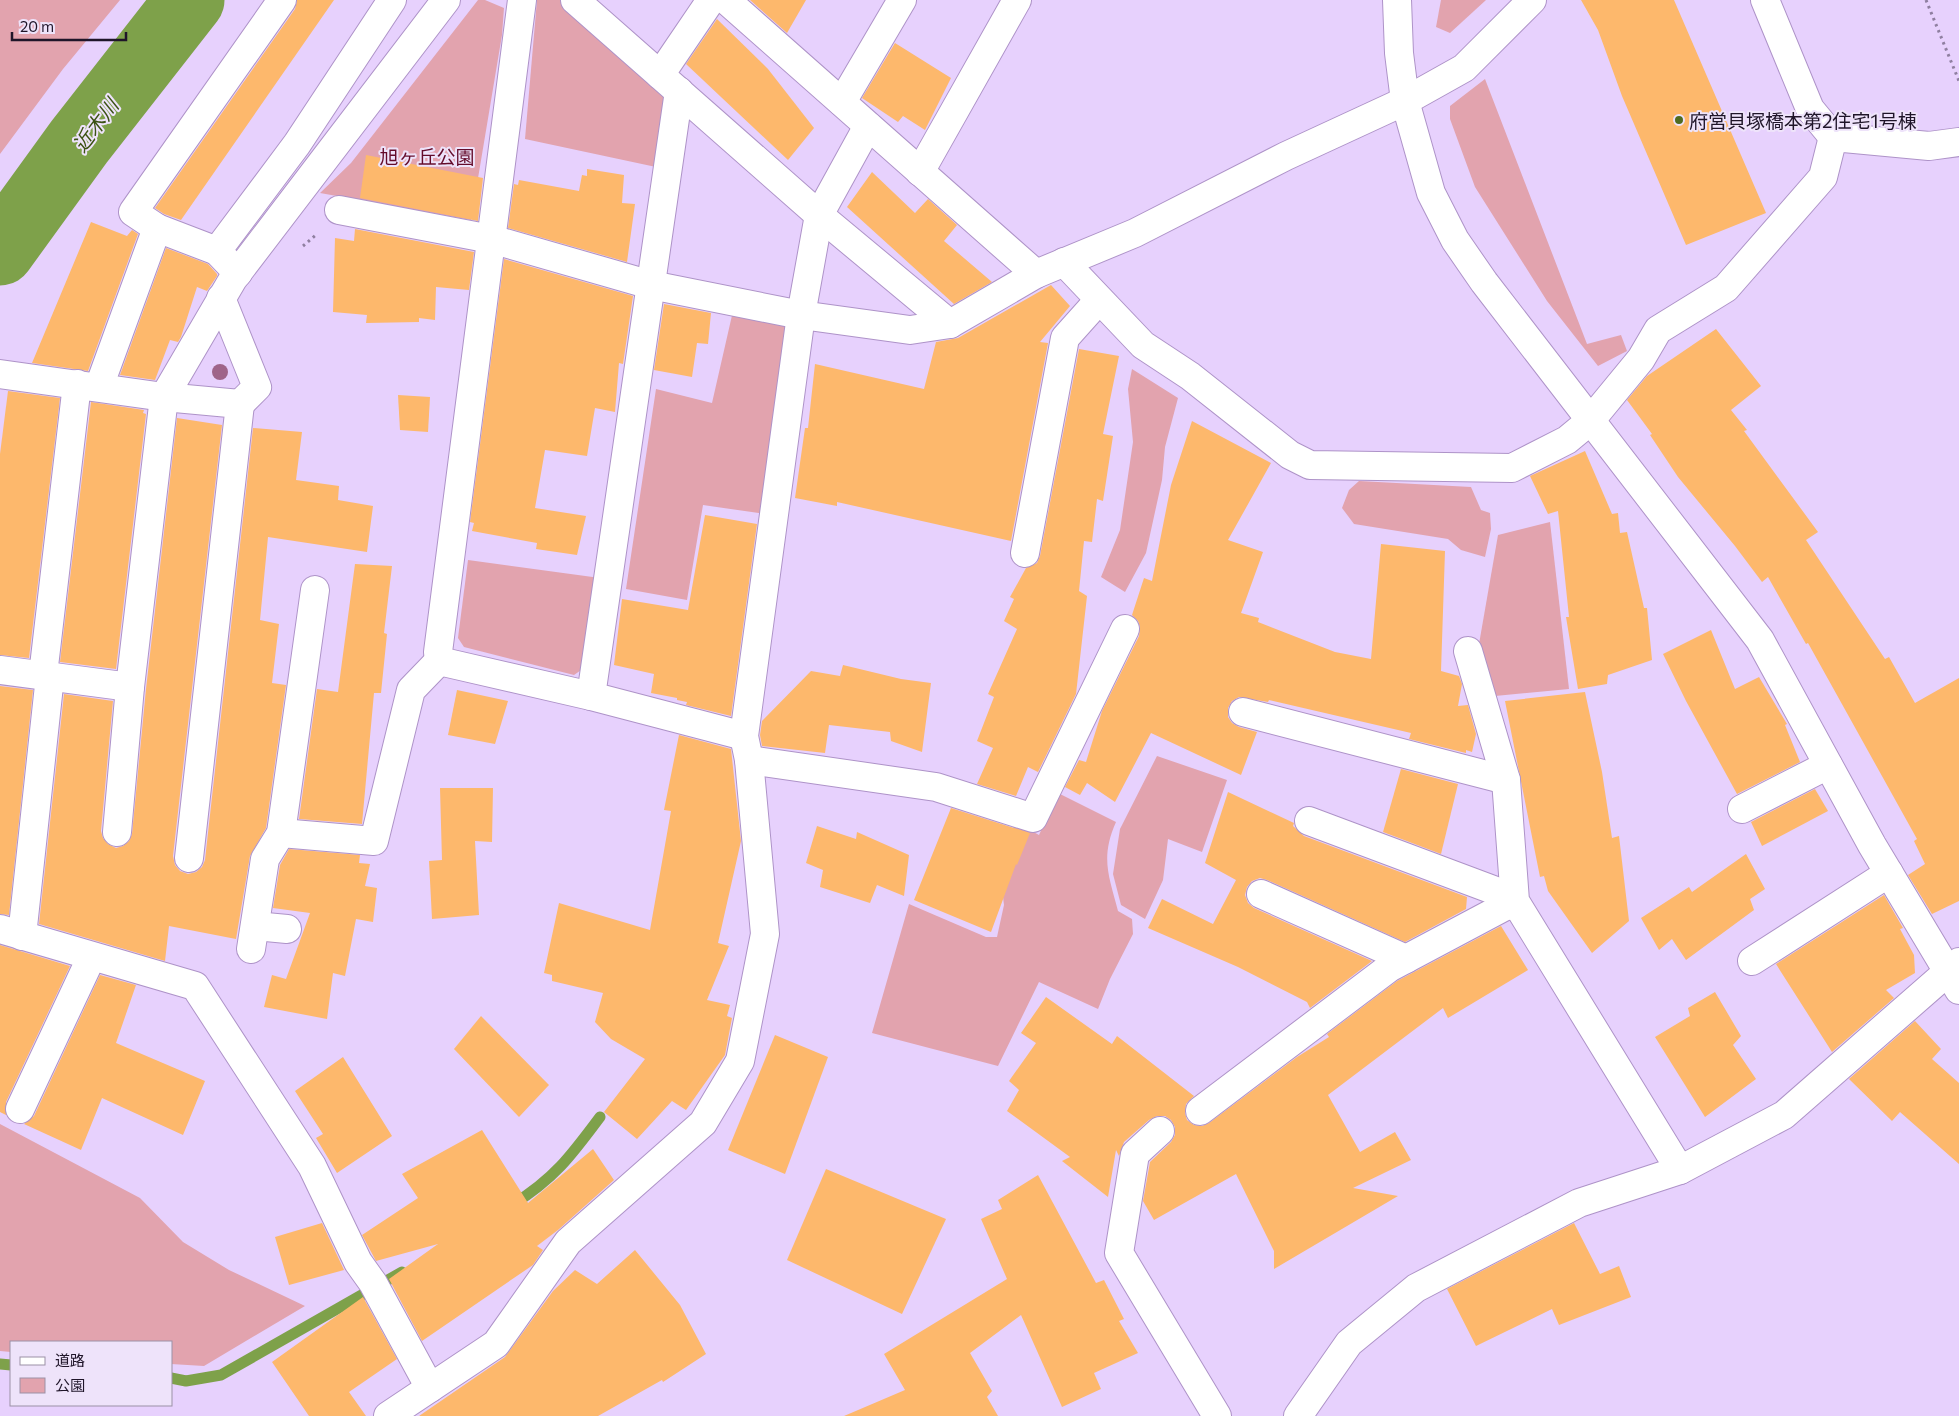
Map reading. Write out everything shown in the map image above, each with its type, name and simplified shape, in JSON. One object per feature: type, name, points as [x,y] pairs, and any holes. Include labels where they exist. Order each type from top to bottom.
[{"type":"street","points":[[238,272],[217,251],[157,228],[133,212],[282,0]]},
{"type":"street","points":[[217,251],[297,144],[392,0]]},
{"type":"street","points":[[117,832],[130,687],[164,397],[238,272],[446,0]]},
{"type":"street","points":[[439,661],[438,652],[522,0]]},
{"type":"street","points":[[575,0],[819,215],[950,324]]},
{"type":"street","points":[[591,696],[651,285],[670,83],[711,0]]},
{"type":"street","points":[[726,0],[1036,274]]},
{"type":"street","points":[[842,102],[902,0]]},
{"type":"street","points":[[920,172],[1016,0]]},
{"type":"street","points":[[1298,1416],[1349,1343],[1416,1288],[1579,1202],[1680,1170],[1784,1116],[1955,975],[1889,873],[1760,640],[1590,421],[1455,240],[1432,193],[1404,101],[1399,53],[1397,0]]},
{"type":"street","points":[[340,210],[491,239],[651,285],[801,315],[910,330],[950,324],[1036,274],[1135,233],[1286,156],[1404,101],[1464,68],[1532,0]]},
{"type":"street","points":[[1765,0],[1810,109],[1833,137],[1929,146],[1959,142]]},
{"type":"street","points":[[388,1416],[496,1344],[568,1242],[703,1123],[740,1061],[765,934],[746,748],[801,315],[819,215],[868,126]]},
{"type":"street","points":[[1064,262],[1143,345],[1190,376],[1290,455],[1310,465],[1512,468],[1567,440],[1590,421],[1641,359],[1658,330],[1726,288],[1823,177],[1833,137]]},
{"type":"street","points":[[157,228],[88,385],[11,933],[92,958],[195,986],[312,1166],[358,1262],[376,1288],[430,1388]]},
{"type":"street","points":[[189,858],[240,404],[257,387],[221,298]]},
{"type":"street","points":[[1025,553],[1065,338],[1099,300]]},
{"type":"street","points":[[0,374],[164,397],[240,404]]},
{"type":"street","points":[[287,929],[253,937],[265,859],[281,833],[315,590]]},
{"type":"street","points":[[439,661],[591,696],[746,748],[936,788],[1033,818],[1125,629]]},
{"type":"street","points":[[1468,651],[1506,780],[1511,904]]},
{"type":"street","points":[[281,833],[374,841],[411,690],[439,661]]},
{"type":"street","points":[[0,670],[130,687]]},
{"type":"street","points":[[1243,712],[1506,780]]},
{"type":"street","points":[[1742,809],[1828,764]]},
{"type":"street","points":[[1309,821],[1496,891],[1511,904],[1680,1170]]},
{"type":"street","points":[[1752,961],[1889,873]]},
{"type":"street","points":[[1261,894],[1406,959]]},
{"type":"street","points":[[1200,1111],[1389,968],[1511,904]]},
{"type":"street","points":[[20,1109],[92,958]]},
{"type":"street","points":[[1160,1131],[1135,1154],[1119,1253],[1217,1416]]},
{"type":"path","points":[[1926,0],[1959,81]]},
{"type":"green space","points":[[0,0],[120,0],[63,69],[0,154]]},
{"type":"green space","name":"旭ヶ丘公園","points":[[478,0],[485,0],[504,8],[502,35],[471,220],[320,193],[351,163]]},
{"type":"green space","points":[[537,0],[560,0],[666,99],[656,167],[525,139]]},
{"type":"green space","points":[[1441,0],[1486,0],[1450,33],[1436,27]]},
{"type":"green space","points":[[1485,79],[1587,344],[1621,335],[1627,351],[1598,366],[1547,301],[1475,187],[1450,119],[1450,106]]},
{"type":"green space","points":[[733,311],[792,322],[765,514],[703,505],[687,600],[626,589],[656,389],[712,403]]},
{"type":"green space","points":[[1132,369],[1178,398],[1165,447],[1162,480],[1146,553],[1125,592],[1101,577],[1120,530],[1133,442],[1128,389]]},
{"type":"green space","points":[[1359,481],[1471,487],[1481,510],[1490,513],[1491,529],[1485,557],[1461,550],[1448,539],[1354,524],[1342,508],[1349,490]]},
{"type":"green space","points":[[1550,522],[1569,689],[1495,696],[1479,644],[1498,535]]},
{"type":"green space","points":[[468,560],[600,578],[584,668],[574,675],[464,647],[458,638]]},
{"type":"green space","points":[[1157,756],[1227,780],[1202,852],[1168,839],[1163,880],[1145,919],[1121,905],[1113,874],[1120,829]]},
{"type":"green space","points":[[1058,793],[1116,822],[1108,846],[1109,877],[1118,911],[1132,919],[1133,934],[1110,979],[1098,1009],[1039,982],[998,1066],[872,1033],[909,904],[986,937],[997,937],[1004,905],[1000,873],[1015,822],[1039,835]]},
{"type":"green space","points":[[0,1124],[140,1198],[183,1242],[229,1270],[305,1306],[204,1366],[172,1364],[172,1341],[10,1341],[10,1352],[0,1351]]},
{"type":"building","points":[[297,0],[334,0],[181,220],[164,214],[155,208],[295,9]]},
{"type":"building","points":[[750,0],[806,0],[787,33]]},
{"type":"building","name":"府営貝塚橋本第2住宅1号棟","points":[[1581,0],[1674,0],[1766,213],[1686,245],[1622,96],[1598,30]]},
{"type":"building","points":[[717,19],[768,69],[814,128],[788,160],[686,64]]},
{"type":"building","points":[[895,43],[951,78],[925,130],[903,116],[898,122],[862,98]]},
{"type":"building","points":[[366,155],[483,178],[478,221],[360,198]]},
{"type":"building","points":[[587,169],[624,175],[622,203],[635,204],[627,262],[508,228],[514,184],[518,185],[519,180],[579,191],[582,175],[587,176]]},
{"type":"building","points":[[872,172],[915,213],[928,199],[957,225],[944,241],[992,282],[954,304],[847,207]]},
{"type":"building","points":[[91,222],[127,236],[132,230],[138,234],[88,371],[32,363]]},
{"type":"building","points":[[355,229],[474,252],[469,290],[436,287],[435,320],[419,318],[419,322],[366,323],[367,315],[333,312],[335,238],[354,241]]},
{"type":"building","points":[[166,248],[208,264],[217,276],[207,291],[197,287],[181,337],[178,342],[170,340],[155,380],[120,375]]},
{"type":"building","points":[[504,259],[633,296],[623,364],[619,363],[615,412],[595,408],[587,456],[545,450],[535,508],[586,516],[577,555],[536,549],[537,543],[472,531],[474,523],[470,522]]},
{"type":"building","points":[[1051,285],[1070,306],[1040,342],[1048,343],[1011,541],[837,502],[837,506],[795,498],[805,428],[808,428],[815,364],[924,389],[936,342],[958,338]]},
{"type":"building","points":[[664,304],[711,313],[708,344],[697,343],[692,377],[654,370]]},
{"type":"building","points":[[1716,329],[1761,386],[1731,410],[1747,430],[1744,431],[1818,532],[1806,540],[1885,659],[1889,657],[1915,703],[1959,678],[1959,901],[1932,914],[1908,875],[1925,864],[1914,841],[1917,839],[1808,643],[1806,644],[1768,577],[1762,582],[1678,477],[1650,435],[1652,434],[1627,400],[1647,376]]},
{"type":"building","points":[[1079,349],[1119,356],[1103,434],[1113,436],[1103,501],[1097,499],[1092,542],[1084,541],[1079,591],[1087,596],[1076,694],[1038,772],[1028,767],[1016,796],[977,784],[993,748],[977,741],[994,697],[988,694],[1017,629],[1004,621],[1014,599],[1010,597],[1026,568],[1037,563],[1040,556]]},
{"type":"building","points":[[8,391],[60,398],[29,658],[0,655],[0,454]]},
{"type":"building","points":[[398,395],[430,397],[428,432],[400,430]]},
{"type":"building","points":[[91,402],[144,410],[143,413],[146,414],[116,669],[60,662]]},
{"type":"building","points":[[177,418],[222,425],[173,856],[175,865],[180,871],[188,874],[196,872],[202,867],[205,860],[253,428],[302,432],[296,480],[339,486],[338,500],[373,506],[367,552],[268,537],[260,620],[279,624],[272,683],[286,685],[266,828],[250,856],[236,939],[169,926],[165,961],[39,924],[64,694],[113,701],[101,831],[103,838],[108,844],[116,848],[123,846],[129,841],[132,834],[146,689]]},
{"type":"building","points":[[1192,421],[1271,463],[1228,540],[1263,552],[1241,613],[1259,618],[1258,622],[1335,652],[1371,659],[1381,544],[1445,551],[1441,671],[1459,676],[1462,684],[1458,706],[1468,705],[1476,734],[1472,752],[1466,750],[1466,753],[1409,739],[1411,733],[1269,700],[1268,702],[1239,697],[1232,701],[1228,708],[1228,717],[1232,723],[1239,727],[1257,732],[1241,775],[1151,733],[1115,802],[1087,783],[1080,795],[1065,787],[1079,760],[1086,762],[1102,711],[1139,636],[1140,627],[1138,621],[1132,615],[1144,578],[1152,581],[1171,485]]},
{"type":"building","points":[[1585,451],[1612,514],[1618,513],[1620,533],[1627,532],[1644,608],[1647,608],[1652,660],[1608,675],[1607,684],[1578,689],[1566,617],[1569,617],[1558,511],[1548,514],[1530,476]]},
{"type":"building","points":[[705,515],[757,524],[731,716],[686,705],[687,702],[677,700],[677,698],[651,693],[654,674],[614,665],[622,599],[688,610]]},
{"type":"building","points":[[355,564],[392,566],[384,633],[387,634],[381,693],[374,693],[362,824],[299,819],[317,689],[338,692]]},
{"type":"building","points":[[1711,630],[1735,689],[1759,677],[1787,724],[1785,725],[1800,762],[1737,794],[1686,701],[1663,654]]},
{"type":"building","points":[[843,665],[901,679],[931,683],[922,752],[891,741],[890,732],[829,725],[825,753],[762,746],[760,735],[762,721],[811,671],[840,676]]},
{"type":"building","points":[[0,686],[33,690],[9,915],[0,914]]},
{"type":"building","points":[[457,690],[508,701],[495,744],[448,735]]},
{"type":"building","points":[[1585,692],[1602,772],[1612,838],[1619,836],[1629,921],[1592,953],[1548,891],[1544,876],[1540,877],[1505,701]]},
{"type":"building","points":[[679,735],[731,749],[741,841],[718,943],[729,946],[707,1000],[730,1005],[727,1016],[732,1018],[725,1055],[686,1110],[672,1101],[637,1139],[604,1112],[645,1059],[611,1039],[595,1022],[603,993],[552,981],[552,975],[544,973],[559,903],[650,930],[671,811],[664,810]]},
{"type":"building","points":[[1401,769],[1458,784],[1441,854],[1383,832]]},
{"type":"building","points":[[440,788],[493,788],[492,842],[475,841],[479,915],[432,919],[429,861],[442,860]]},
{"type":"building","points":[[1815,789],[1828,811],[1762,846],[1751,822]]},
{"type":"building","points":[[1228,792],[1294,823],[1293,826],[1304,836],[1467,897],[1466,909],[1405,942],[1267,880],[1260,878],[1252,881],[1247,887],[1245,895],[1248,903],[1254,908],[1372,961],[1310,1008],[1307,1002],[1238,967],[1148,928],[1162,899],[1213,924],[1236,880],[1205,863]]},
{"type":"building","points":[[951,808],[1030,833],[1016,864],[991,932],[914,900]]},
{"type":"building","points":[[817,826],[856,839],[857,832],[909,855],[904,896],[877,885],[870,903],[820,887],[823,870],[806,863]]},
{"type":"building","points":[[289,849],[360,855],[359,863],[370,864],[365,886],[377,888],[373,922],[356,919],[345,976],[333,973],[327,1019],[264,1007],[272,975],[286,979],[310,913],[273,908],[280,865]]},
{"type":"building","points":[[1746,854],[1765,889],[1750,899],[1754,910],[1686,960],[1672,939],[1659,950],[1641,918],[1689,887],[1692,892]]},
{"type":"building","points":[[1884,895],[1903,928],[1900,929],[1914,955],[1915,973],[1886,990],[1894,998],[1832,1052],[1776,964]]},
{"type":"building","points":[[1501,926],[1528,970],[1448,1018],[1443,1008],[1328,1095],[1360,1152],[1395,1132],[1411,1160],[1353,1188],[1398,1196],[1274,1269],[1274,1251],[1236,1174],[1154,1220],[1143,1201],[1150,1162],[1171,1142],[1175,1135],[1175,1127],[1171,1120],[1165,1116],[1157,1116],[1149,1120],[1124,1142],[1119,1156],[1116,1150],[1108,1197],[1062,1161],[1070,1157],[1007,1111],[1019,1090],[1009,1081],[1036,1043],[1021,1033],[1046,997],[1112,1044],[1117,1036],[1194,1096],[1186,1104],[1185,1113],[1187,1120],[1194,1125],[1202,1126],[1209,1123],[1297,1057],[1329,1037],[1327,1034],[1397,981]]},
{"type":"building","points":[[0,945],[70,966],[6,1102],[6,1115],[0,1112]]},
{"type":"building","points":[[100,975],[136,985],[116,1043],[205,1081],[183,1135],[102,1098],[81,1150],[24,1124],[34,1116]]},
{"type":"building","points":[[1715,992],[1741,1036],[1733,1045],[1756,1079],[1705,1117],[1655,1037],[1690,1016],[1688,1008]]},
{"type":"building","points":[[481,1016],[549,1085],[519,1117],[454,1049]]},
{"type":"building","points":[[1915,1021],[1941,1049],[1932,1059],[1959,1083],[1959,1164],[1900,1112],[1892,1121],[1849,1079]]},
{"type":"building","points":[[775,1035],[828,1057],[785,1174],[728,1150]]},
{"type":"building","points":[[343,1057],[392,1136],[337,1173],[316,1138],[323,1134],[295,1091]]},
{"type":"building","points":[[482,1130],[528,1203],[593,1149],[614,1180],[558,1230],[537,1246],[543,1250],[533,1265],[422,1341],[389,1279],[438,1244],[376,1261],[362,1235],[418,1198],[402,1174]]},
{"type":"building","points":[[826,1169],[946,1219],[902,1314],[787,1260]]},
{"type":"building","points":[[1038,1175],[1096,1283],[1104,1280],[1124,1319],[1119,1321],[1138,1353],[1094,1373],[1101,1389],[1062,1407],[1021,1315],[970,1353],[992,1391],[987,1397],[998,1416],[844,1416],[905,1390],[884,1354],[1007,1279],[981,1219],[1002,1209],[998,1200]]},
{"type":"building","points":[[322,1223],[344,1270],[289,1285],[275,1237]]},
{"type":"building","points":[[1574,1223],[1600,1274],[1619,1266],[1631,1297],[1559,1325],[1552,1309],[1476,1346],[1447,1289]]},
{"type":"building","points":[[635,1250],[680,1305],[706,1354],[663,1382],[662,1380],[598,1416],[419,1416],[505,1357],[553,1291],[575,1270],[597,1284]]},
{"type":"building","points":[[363,1297],[397,1359],[349,1392],[366,1416],[309,1416],[272,1362]]},
{"type":"waterway","name":"近木川","points":[[0,251],[79,142],[190,0]]},
{"type":"waterway","points":[[512,1205],[551,1176],[580,1144],[600,1117]]},
{"type":"waterway","points":[[172,1378],[186,1381],[221,1375],[402,1272]]},
{"type":"waterway","points":[[0,1364],[10,1365]]},
{"type":"place","name":"府営貝塚橋本第2住宅1号棟","points":[[1679,120]]}]
